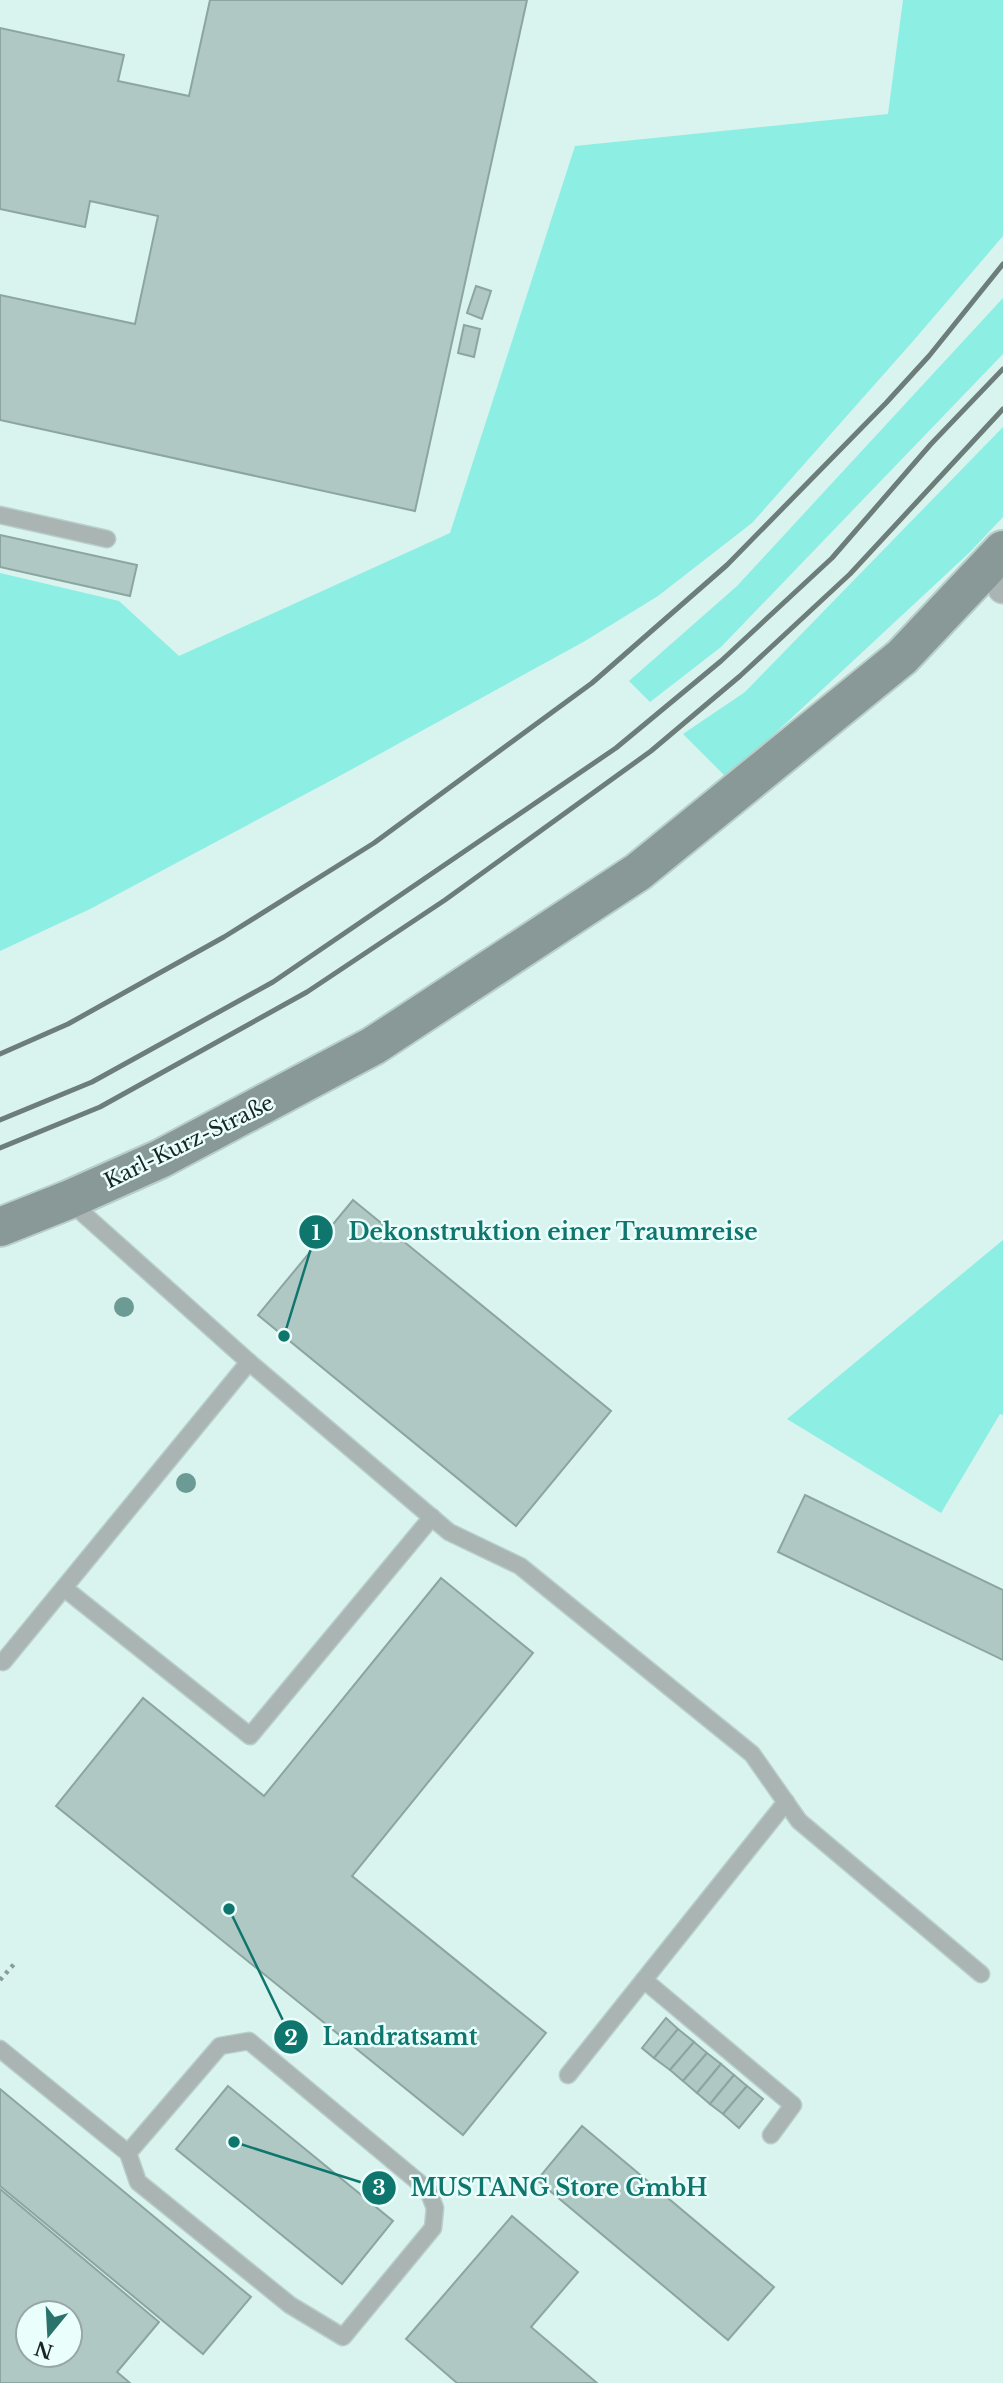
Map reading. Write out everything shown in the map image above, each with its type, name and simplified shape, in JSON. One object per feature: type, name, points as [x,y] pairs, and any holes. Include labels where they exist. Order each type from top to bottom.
[{"type":"main road","name":"Karl-Kurz-Straße","points":[[0,1227],[160,1159],[373,1046],[638,872],[902,657],[1001,565]]},
{"type":"lane","points":[[0,515],[107,539]]},
{"type":"lane","points":[[68,1200],[249,1362],[449,1532],[520,1566],[752,1755],[799,1821],[981,1974]]},
{"type":"lane","points":[[3,1662],[249,1362]]},
{"type":"lane","points":[[64,1588],[250,1736],[432,1517]]},
{"type":"lane","points":[[568,2075],[786,1802]]},
{"type":"lane","points":[[644,1980],[793,2105],[771,2135]]},
{"type":"lane","points":[[0,2049],[128,2154],[138,2182],[290,2305],[343,2337],[433,2228],[435,2208],[428,2190],[249,2041],[220,2046],[128,2154]]},
{"type":"path","points":[[0,1980],[15,1963]]},
{"type":"shaded area","points":[[903,0],[1003,0],[1003,236],[752,523],[658,596],[585,641],[90,909],[0,951],[0,573],[119,601],[179,656],[450,533],[575,146],[888,114]]},
{"type":"shaded area","points":[[1003,298],[1003,354],[721,647],[650,702],[629,681],[737,586]]},
{"type":"shaded area","points":[[1003,427],[1003,517],[970,552],[727,778],[683,734],[745,692]]},
{"type":"shaded area","points":[[1003,1240],[1003,1415],[1000,1414],[941,1513],[787,1419]]},
{"type":"building","points":[[210,0],[527,0],[415,511],[0,420],[0,295],[135,324],[158,216],[90,201],[85,227],[0,209],[0,28],[124,55],[118,81],[189,96]]},
{"type":"building","points":[[476,286],[491,291],[482,319],[467,313]]},
{"type":"building","points":[[464,325],[480,329],[474,357],[458,353]]},
{"type":"building","points":[[0,535],[137,565],[130,596],[0,567]]},
{"type":"building","points":[[353,1200],[611,1411],[516,1526],[258,1315]]},
{"type":"building","points":[[805,1495],[1003,1590],[1003,1660],[778,1552]]},
{"type":"building","points":[[441,1578],[533,1653],[352,1876],[546,2033],[463,2135],[56,1806],[143,1698],[264,1796]]},
{"type":"building","points":[[666,2018],[678,2029],[654,2058],[642,2048]]},
{"type":"building","points":[[678,2029],[694,2042],[670,2070],[654,2058]]},
{"type":"building","points":[[694,2042],[707,2053],[683,2081],[670,2070]]},
{"type":"building","points":[[707,2053],[721,2064],[697,2093],[683,2081]]},
{"type":"building","points":[[721,2064],[734,2075],[710,2104],[697,2093]]},
{"type":"building","points":[[734,2075],[747,2086],[723,2114],[710,2104]]},
{"type":"building","points":[[228,2086],[393,2221],[342,2284],[176,2149]]},
{"type":"building","points":[[747,2086],[763,2099],[739,2128],[723,2114]]},
{"type":"building","points":[[0,2089],[251,2297],[203,2354],[0,2186]]},
{"type":"building","points":[[582,2126],[774,2287],[728,2340],[537,2180]]},
{"type":"building","points":[[0,2189],[159,2322],[117,2372],[130,2383],[0,2383]]},
{"type":"building","points":[[512,2216],[578,2272],[531,2327],[597,2383],[457,2383],[406,2339]]},
{"type":"railway","points":[[0,1054],[68,1024],[224,937],[374,843],[592,683],[727,565],[886,403],[929,356],[1003,264]]},
{"type":"railway","points":[[0,1120],[92,1082],[273,982],[616,748],[721,661],[832,558],[931,444],[1003,369]]},
{"type":"railway","points":[[0,1148],[100,1107],[307,992],[445,900],[651,751],[740,676],[850,574],[1003,409]]},
{"type":"place","name":"Dekonstruktion einer Traumreise","points":[[284,1336]]},
{"type":"place","name":"Landratsamt","points":[[229,1909]]},
{"type":"place","name":"MUSTANG Store GmbH","points":[[234,2142]]}]
